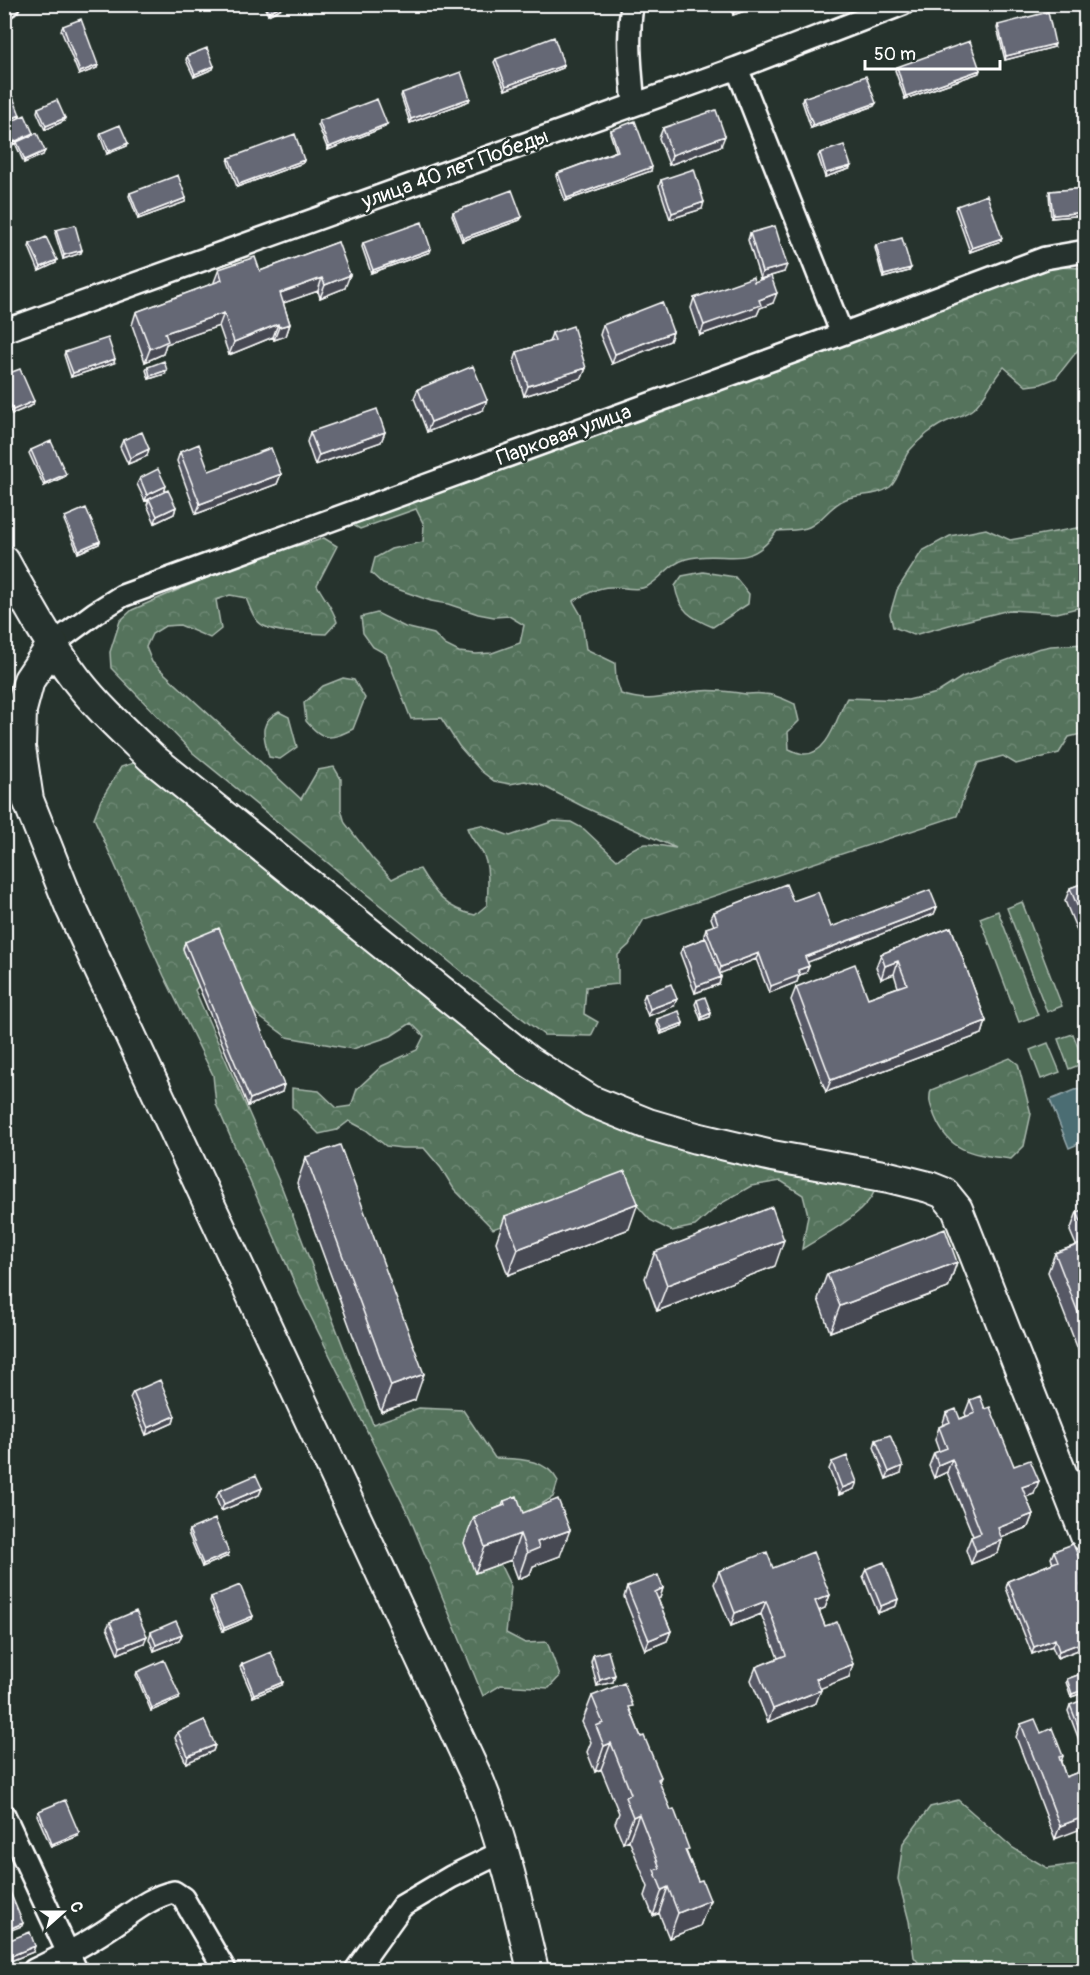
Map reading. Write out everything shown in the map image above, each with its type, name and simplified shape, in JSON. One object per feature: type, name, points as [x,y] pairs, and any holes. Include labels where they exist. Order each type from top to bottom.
[{"type":"street","points":[[632,4],[629,55],[634,105]]},
{"type":"street","name":"улица 40 лет Победы","points":[[4,331],[737,68],[903,4]]},
{"type":"street","points":[[737,68],[842,334]]},
{"type":"street","name":"Парковая улица","points":[[53,644],[94,613],[122,596],[1045,258],[1086,250]]},
{"type":"street","points":[[4,561],[76,679],[114,722],[153,759],[528,1061],[591,1101],[648,1124],[772,1156],[889,1177],[944,1193],[957,1209],[1086,1536]]},
{"type":"street","points":[[53,644],[29,680],[21,710],[20,747],[28,800],[71,908],[479,1782],[504,1851],[533,1971]]},
{"type":"street","points":[[4,1815],[72,1962]]},
{"type":"street","points":[[357,1971],[402,1906],[451,1877],[504,1851]]},
{"type":"street","points":[[34,1971],[72,1962],[143,1905],[163,1894],[174,1892],[183,1898],[225,1971]]},
{"type":"green space","points":[[1055,267],[1085,268],[1085,341],[1056,378],[1041,384],[1026,386],[1004,367],[974,408],[939,426],[913,446],[890,487],[840,502],[819,521],[806,528],[777,531],[766,544],[755,552],[745,556],[700,556],[686,559],[675,564],[643,588],[602,588],[573,601],[581,615],[586,649],[615,663],[616,679],[621,694],[651,699],[711,690],[776,696],[795,704],[799,721],[788,732],[789,749],[801,754],[812,753],[826,742],[847,698],[908,700],[937,693],[962,677],[1051,646],[1085,644],[1085,733],[1069,737],[1059,753],[1016,764],[1003,756],[978,763],[957,816],[644,919],[629,945],[618,955],[618,984],[586,987],[584,1014],[598,1022],[591,1036],[544,1035],[467,976],[193,753],[111,668],[110,652],[120,621],[132,610],[281,549],[324,538],[337,546],[317,585],[337,622],[326,634],[294,633],[270,629],[258,621],[246,598],[230,595],[216,600],[221,629],[210,638],[180,625],[165,626],[152,634],[146,647],[152,662],[301,799],[318,770],[334,767],[341,779],[341,809],[345,823],[372,858],[392,879],[406,872],[420,869],[442,899],[456,909],[475,915],[487,905],[488,885],[485,857],[467,828],[481,825],[510,836],[554,821],[571,822],[584,829],[617,860],[643,844],[676,848],[541,785],[525,781],[510,784],[494,781],[481,771],[459,746],[441,718],[411,719],[386,654],[373,647],[363,633],[361,617],[377,613],[405,627],[434,634],[445,645],[459,652],[476,654],[492,653],[520,643],[524,625],[509,616],[494,617],[478,614],[431,601],[383,584],[371,573],[375,558],[391,549],[423,542],[424,525],[416,509],[360,529],[349,523],[366,510]]},
{"type":"green space","points":[[1082,527],[1085,530],[1086,600],[1081,607],[1057,613],[1009,610],[914,635],[893,627],[890,614],[897,590],[922,551],[950,536],[986,529],[1010,540]]},
{"type":"green space","points":[[703,572],[735,577],[749,594],[748,604],[713,627],[692,617],[683,608],[675,586],[682,576]]},
{"type":"green space","points":[[343,678],[354,680],[365,698],[353,729],[333,737],[323,736],[306,721],[304,703],[323,686]]},
{"type":"green space","points":[[279,712],[289,717],[297,747],[280,759],[269,757],[264,731],[267,721]]},
{"type":"green space","points":[[136,762],[417,992],[532,1082],[569,1105],[640,1133],[872,1184],[875,1190],[854,1216],[802,1249],[808,1215],[803,1195],[781,1181],[751,1186],[720,1204],[695,1226],[672,1231],[650,1220],[626,1193],[614,1184],[493,1229],[454,1189],[441,1168],[424,1148],[386,1146],[366,1130],[349,1121],[337,1130],[319,1134],[292,1107],[292,1088],[319,1091],[337,1108],[351,1106],[357,1089],[382,1066],[417,1050],[424,1036],[411,1023],[391,1036],[353,1049],[287,1037],[261,1018],[232,985],[205,978],[195,990],[282,1188],[373,1424],[419,1408],[463,1410],[495,1458],[531,1461],[553,1473],[558,1481],[553,1497],[527,1513],[500,1564],[511,1587],[506,1633],[525,1643],[547,1642],[560,1676],[549,1688],[501,1685],[483,1696],[410,1518],[300,1295],[216,1104],[213,1075],[164,976],[94,818],[101,800],[121,767]]},
{"type":"green space","points":[[1022,902],[1062,1006],[1047,1012],[1007,908]]},
{"type":"green space","points":[[998,911],[1038,1015],[1019,1022],[980,918]]},
{"type":"green space","points":[[1073,1034],[1084,1063],[1069,1069],[1058,1039]]},
{"type":"green space","points":[[1048,1043],[1060,1072],[1041,1079],[1030,1050]]},
{"type":"green space","points":[[1010,1058],[1018,1064],[1031,1114],[1024,1146],[1011,1159],[986,1156],[965,1150],[948,1138],[941,1129],[931,1107],[931,1090]]},
{"type":"green space","points":[[958,1800],[1013,1848],[1047,1868],[1085,1863],[1085,1970],[924,1970],[914,1957],[909,1921],[898,1879],[903,1843],[930,1807]]},
{"type":"water","points":[[1085,1086],[1085,1141],[1069,1148],[1050,1100]]},
{"type":"building","points":[[265,4],[284,4],[269,12]]},
{"type":"building","points":[[732,4],[756,4],[734,12]]},
{"type":"building","points":[[1048,12],[1055,44],[1006,56],[998,25]]},
{"type":"building","points":[[81,19],[98,65],[80,72],[63,26]]},
{"type":"building","points":[[554,37],[564,65],[506,86],[496,59]]},
{"type":"building","points":[[970,41],[980,70],[906,96],[897,67]]},
{"type":"building","points":[[207,48],[214,66],[195,74],[187,56]]},
{"type":"building","points":[[461,72],[470,98],[411,119],[402,93]]},
{"type":"building","points":[[866,76],[876,103],[813,125],[803,98]]},
{"type":"building","points":[[13,97],[20,115],[4,122],[4,101]]},
{"type":"building","points":[[377,99],[387,124],[329,147],[319,121]]},
{"type":"building","points":[[57,100],[65,118],[46,126],[38,108]]},
{"type":"building","points":[[716,110],[725,136],[672,155],[663,128]]},
{"type":"building","points":[[25,115],[33,133],[14,142],[6,124]]},
{"type":"building","points":[[635,121],[652,167],[567,198],[558,173],[618,151],[611,130]]},
{"type":"building","points":[[120,125],[128,143],[109,151],[101,133]]},
{"type":"building","points":[[37,133],[45,151],[25,160],[17,142]]},
{"type":"building","points":[[295,134],[304,160],[239,184],[229,158]]},
{"type":"building","points":[[844,145],[851,166],[826,173],[820,153]]},
{"type":"building","points":[[694,169],[704,202],[672,213],[661,180]]},
{"type":"building","points":[[178,175],[186,198],[139,216],[130,193]]},
{"type":"building","points":[[1086,188],[1086,212],[1053,215],[1050,191]]},
{"type":"building","points":[[512,190],[522,217],[463,238],[453,212]]},
{"type":"building","points":[[987,195],[1002,238],[972,248],[957,206]]},
{"type":"building","points":[[422,222],[431,249],[373,270],[363,243]]},
{"type":"building","points":[[75,225],[82,250],[64,255],[56,230]]},
{"type":"building","points":[[775,226],[787,265],[762,272],[750,233]]},
{"type":"building","points":[[46,237],[57,260],[41,267],[30,244]]},
{"type":"building","points":[[902,238],[911,268],[884,275],[876,245]]},
{"type":"building","points":[[338,242],[350,275],[325,285],[322,278],[280,293],[290,324],[279,327],[278,324],[234,342],[224,313],[165,333],[168,341],[150,349],[136,312],[222,280],[219,269],[255,257],[260,271]]},
{"type":"building","points":[[771,276],[777,293],[759,300],[761,305],[704,325],[694,298],[753,277],[754,282]]},
{"type":"building","points":[[662,302],[673,332],[615,354],[603,325]]},
{"type":"building","points":[[573,326],[586,368],[528,386],[517,352],[555,340],[552,333]]},
{"type":"building","points":[[108,338],[115,359],[73,373],[65,352]]},
{"type":"building","points":[[164,361],[167,370],[150,376],[148,367]]},
{"type":"building","points":[[473,366],[487,400],[431,422],[418,389]]},
{"type":"building","points":[[20,369],[34,401],[13,410],[4,390],[4,375]]},
{"type":"building","points":[[377,409],[385,432],[319,455],[310,432]]},
{"type":"building","points":[[142,432],[149,449],[130,458],[123,440]]},
{"type":"building","points":[[51,441],[66,474],[45,483],[31,450]]},
{"type":"building","points":[[199,444],[209,471],[271,448],[281,474],[200,504],[180,452]]},
{"type":"building","points":[[158,469],[166,486],[147,495],[140,478]]},
{"type":"building","points":[[168,490],[176,507],[157,516],[149,499]]},
{"type":"building","points":[[86,508],[100,541],[79,550],[65,517]]},
{"type":"building","points":[[1086,882],[1086,928],[1070,888]]},
{"type":"building","points":[[786,884],[793,901],[818,892],[831,927],[930,890],[937,907],[805,957],[809,966],[798,970],[800,975],[771,986],[759,953],[721,967],[706,928],[718,924],[714,912]]},
{"type":"building","points":[[951,927],[986,1021],[831,1080],[796,987],[855,964],[868,998],[907,984],[898,961],[885,966],[881,954]]},
{"type":"building","points":[[219,928],[284,1085],[250,1099],[185,942]]},
{"type":"building","points":[[706,938],[721,977],[697,986],[683,947]]},
{"type":"building","points":[[671,984],[677,999],[650,1009],[645,994]]},
{"type":"building","points":[[705,997],[711,1013],[702,1017],[697,1000]]},
{"type":"building","points":[[679,1011],[683,1023],[662,1031],[657,1019]]},
{"type":"building","points":[[340,1145],[424,1374],[391,1386],[306,1157]]},
{"type":"building","points":[[625,1171],[638,1203],[518,1249],[505,1216]]},
{"type":"building","points":[[772,1207],[784,1240],[667,1285],[655,1252]]},
{"type":"building","points":[[1086,1209],[1086,1234],[1077,1212]]},
{"type":"building","points":[[945,1229],[957,1262],[840,1306],[827,1274]]},
{"type":"building","points":[[1086,1242],[1086,1333],[1055,1253]]},
{"type":"building","points":[[160,1380],[175,1416],[148,1428],[133,1392]]},
{"type":"building","points":[[980,1396],[985,1409],[990,1407],[1014,1466],[1030,1460],[1039,1481],[1022,1487],[1033,1514],[998,1528],[1002,1540],[976,1551],[971,1537],[981,1533],[952,1459],[938,1465],[934,1453],[947,1448],[939,1427],[950,1422],[946,1413],[956,1409],[960,1419],[975,1413],[970,1400]]},
{"type":"building","points":[[890,1435],[903,1466],[889,1472],[876,1440]]},
{"type":"building","points":[[847,1456],[857,1482],[842,1488],[832,1462]]},
{"type":"building","points":[[256,1475],[262,1488],[224,1504],[219,1491]]},
{"type":"building","points":[[517,1496],[523,1513],[558,1499],[570,1530],[537,1542],[539,1548],[527,1553],[520,1534],[485,1547],[474,1517],[505,1505],[504,1501]]},
{"type":"building","points":[[215,1519],[229,1553],[203,1564],[189,1530]]},
{"type":"building","points":[[1073,1544],[1086,1574],[1086,1584],[1081,1585],[1086,1597],[1086,1641],[1059,1651],[1055,1639],[1034,1647],[1008,1581],[1058,1561],[1054,1551]]},
{"type":"building","points":[[767,1552],[773,1568],[813,1552],[830,1595],[815,1601],[825,1626],[837,1622],[853,1664],[816,1679],[821,1690],[773,1709],[756,1667],[786,1655],[766,1601],[735,1613],[719,1571]]},
{"type":"building","points":[[884,1562],[898,1599],[881,1606],[866,1569]]},
{"type":"building","points":[[658,1575],[663,1588],[655,1592],[671,1631],[649,1640],[627,1587]]},
{"type":"building","points":[[240,1585],[253,1616],[224,1628],[211,1597]]},
{"type":"building","points":[[136,1611],[147,1636],[120,1647],[110,1622]]},
{"type":"building","points":[[176,1621],[182,1634],[156,1645],[151,1632]]},
{"type":"building","points":[[608,1651],[615,1675],[600,1680],[593,1655]]},
{"type":"building","points":[[271,1652],[283,1682],[254,1694],[242,1664]]},
{"type":"building","points":[[164,1660],[180,1696],[152,1708],[137,1672]]},
{"type":"building","points":[[1086,1672],[1086,1689],[1072,1694],[1067,1679]]},
{"type":"building","points":[[624,1683],[633,1706],[629,1707],[641,1737],[644,1736],[661,1777],[658,1779],[671,1810],[674,1809],[689,1849],[685,1850],[698,1881],[702,1880],[710,1900],[678,1913],[668,1887],[662,1890],[654,1870],[660,1868],[639,1814],[633,1817],[625,1797],[631,1794],[611,1743],[604,1746],[596,1726],[603,1723],[592,1696]]},
{"type":"building","points":[[1085,1699],[1086,1737],[1083,1738],[1070,1705]]},
{"type":"building","points":[[1035,1719],[1041,1733],[1052,1728],[1063,1756],[1059,1757],[1066,1777],[1086,1769],[1086,1816],[1060,1826],[1021,1724]]},
{"type":"building","points":[[204,1720],[215,1745],[188,1756],[178,1732]]},
{"type":"building","points":[[65,1800],[79,1833],[52,1844],[39,1811]]},
{"type":"building","points":[[10,1892],[23,1923],[4,1931],[4,1894]]},
{"type":"building","points":[[30,1932],[35,1946],[11,1956],[5,1942]]}]
